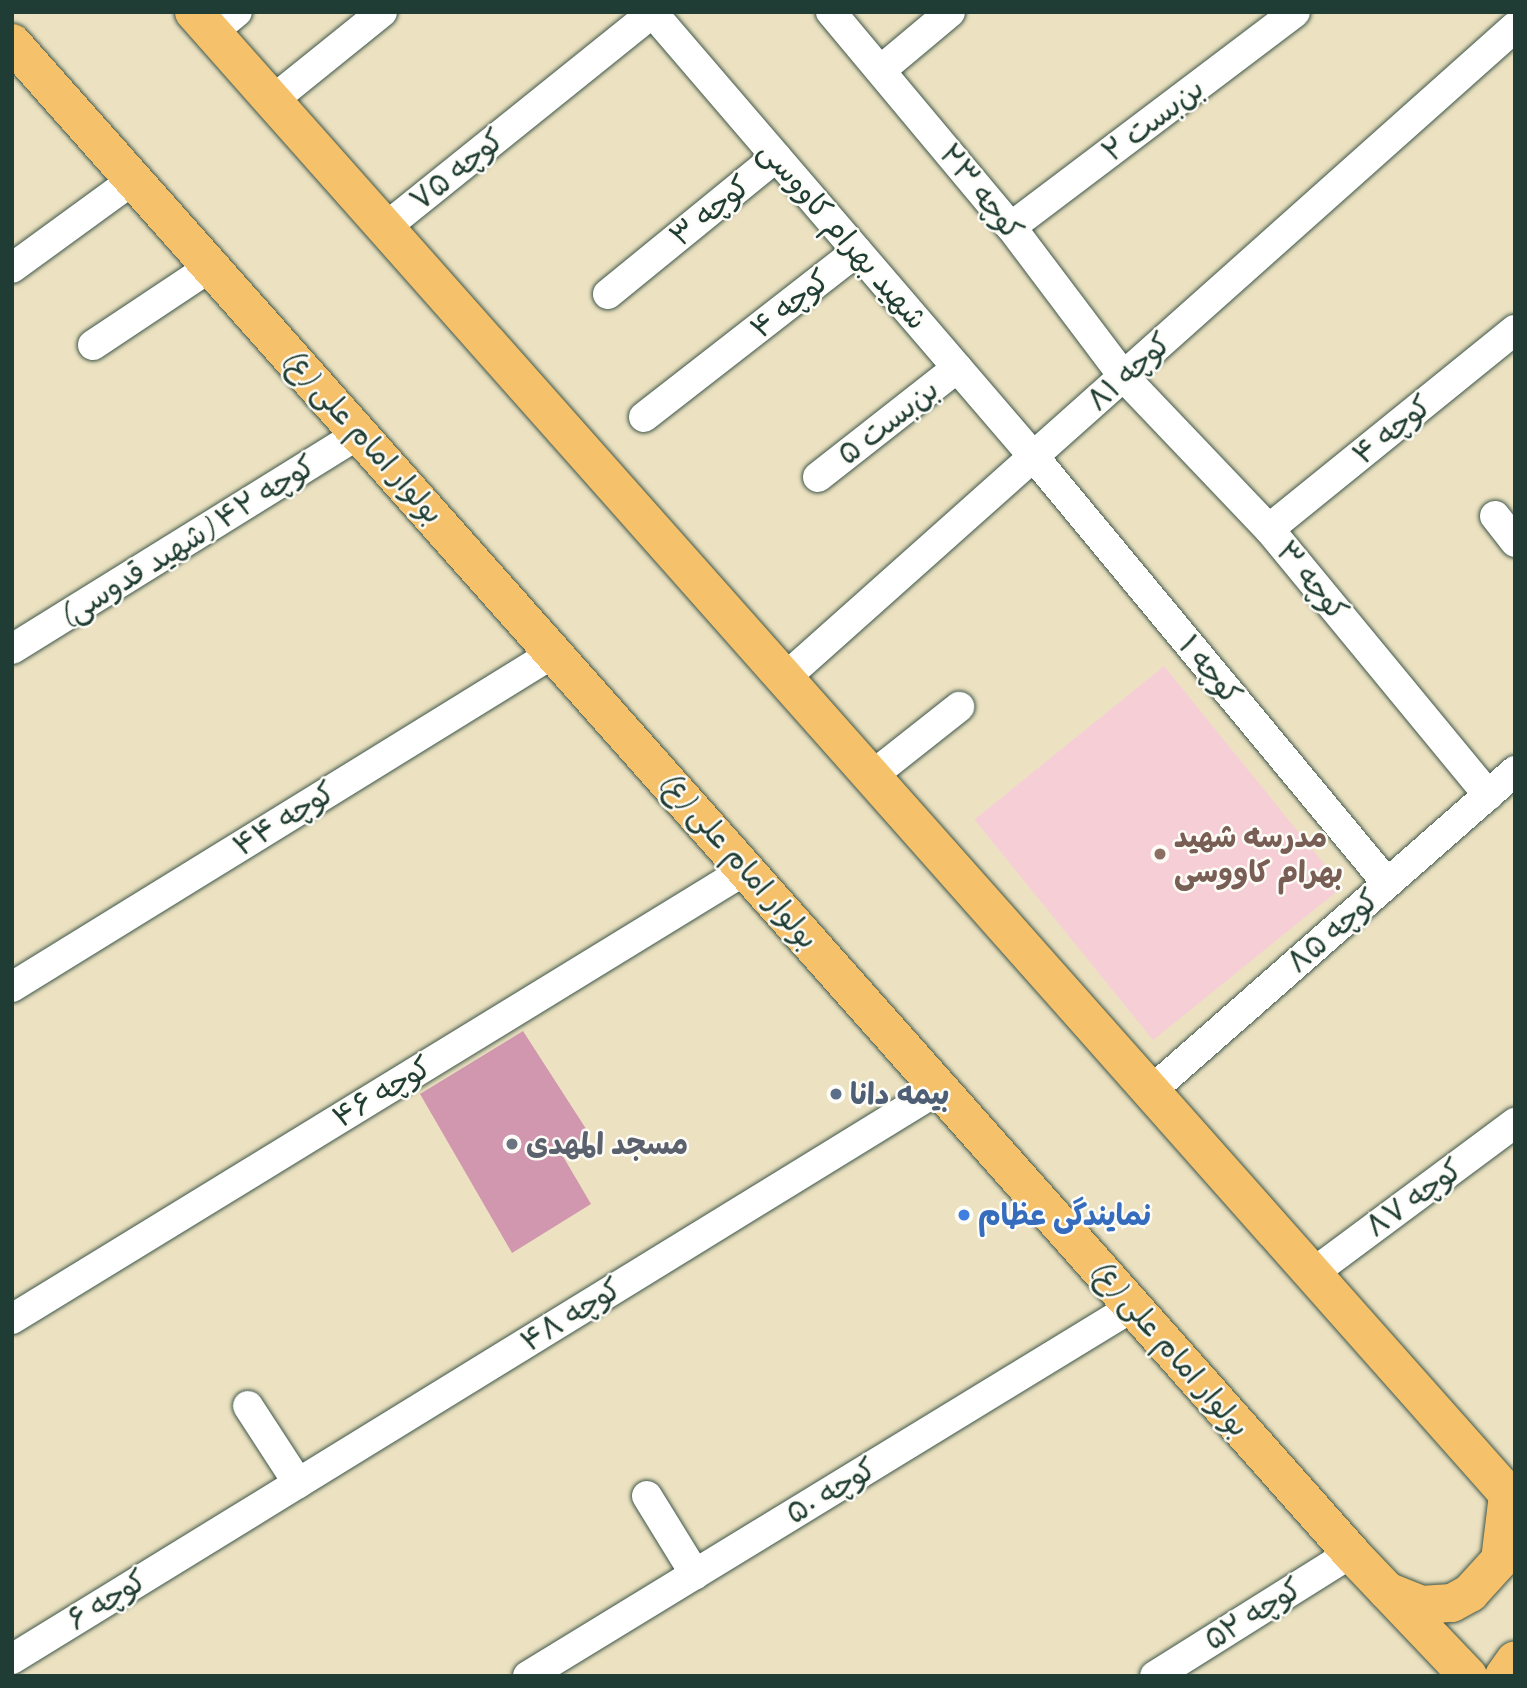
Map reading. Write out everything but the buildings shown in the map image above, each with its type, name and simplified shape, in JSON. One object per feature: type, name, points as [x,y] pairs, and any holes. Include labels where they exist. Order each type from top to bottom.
[{"type":"main road","points":[[214,19],[273,100],[1513,1496],[1500,1560],[1470,1593],[1451,1603],[1421,1605],[1385,1590]]},
{"type":"main road","name":"بولوار امام علی (ع)","points":[[12,43],[361,433],[1351,1553],[1468,1676]]},
{"type":"main road","points":[[1504,1676],[1515,1660]]},
{"type":"street","points":[[273,100],[382,12]]},
{"type":"street","name":"کوچه ۷۵","points":[[386,227],[652,12]]},
{"type":"street","name":"شهید بهرام کاووسی","points":[[652,12],[1034,457]]},
{"type":"street","name":"کوچه ۲۳","points":[[831,12],[1011,227],[1124,377]]},
{"type":"street","points":[[881,70],[950,12]]},
{"type":"street","name":"بن‌بست ۲","points":[[1011,227],[1295,12]]},
{"type":"street","name":"کوچه ۸۱","points":[[786,677],[1515,27]]},
{"type":"street","name":"کوچه ۳","points":[[608,294],[776,158]]},
{"type":"street","points":[[12,268],[134,179]]},
{"type":"street","name":"کوچه ۴","points":[[644,417],[857,251]]},
{"type":"street","points":[[93,345],[212,266]]},
{"type":"street","name":"کوچه ۴","points":[[1269,529],[1515,330]]},
{"type":"street","name":"بن‌بست ۵","points":[[818,477],[957,368]]},
{"type":"street","name":"کوچه ۳","points":[[1124,377],[1269,529],[1488,795]]},
{"type":"street","name":"کوچه ۴۲ (شهید قدوسی)","points":[[12,649],[361,433]]},
{"type":"street","name":"کوچه ۱","points":[[1034,457],[1387,883]]},
{"type":"street","points":[[1496,516],[1515,542]]},
{"type":"street","name":"کوچه ۴۴","points":[[12,987],[555,652]]},
{"type":"street","points":[[873,775],[959,708]]},
{"type":"street","name":"کوچه ۸۵","points":[[1152,1091],[1515,771]]},
{"type":"street","name":"کوچه ۴۶","points":[[14,1317],[747,869]]},
{"type":"street","name":"کوچه ۴۸","points":[[202,1542],[941,1088]]},
{"type":"street","name":"کوچه ۸۷","points":[[1313,1273],[1515,1123]]},
{"type":"street","name":"کوچه ۵۰","points":[[528,1676],[1133,1306]]},
{"type":"street","points":[[248,1406],[298,1483]]},
{"type":"street","points":[[647,1496],[695,1574]]},
{"type":"street","name":"کوچه ۶","points":[[12,1659],[202,1542]]},
{"type":"street","name":"کوچه ۵۲","points":[[1155,1676],[1351,1553]]},
{"type":"shaded area","name":"مدرسه شهید بهرام کاووسی","points":[[1164,666],[1343,887],[1153,1040],[974,820]]},
{"type":"place","name":"مدرسه شهید بهرام کاووسی","points":[[1160,854]]},
{"type":"place","name":"بیمه دانا","points":[[836,1094]]},
{"type":"place","name":"مسجد المهدی","points":[[512,1144]]},
{"type":"place","name":"نمایندگی عظام","points":[[964,1215]]}]
